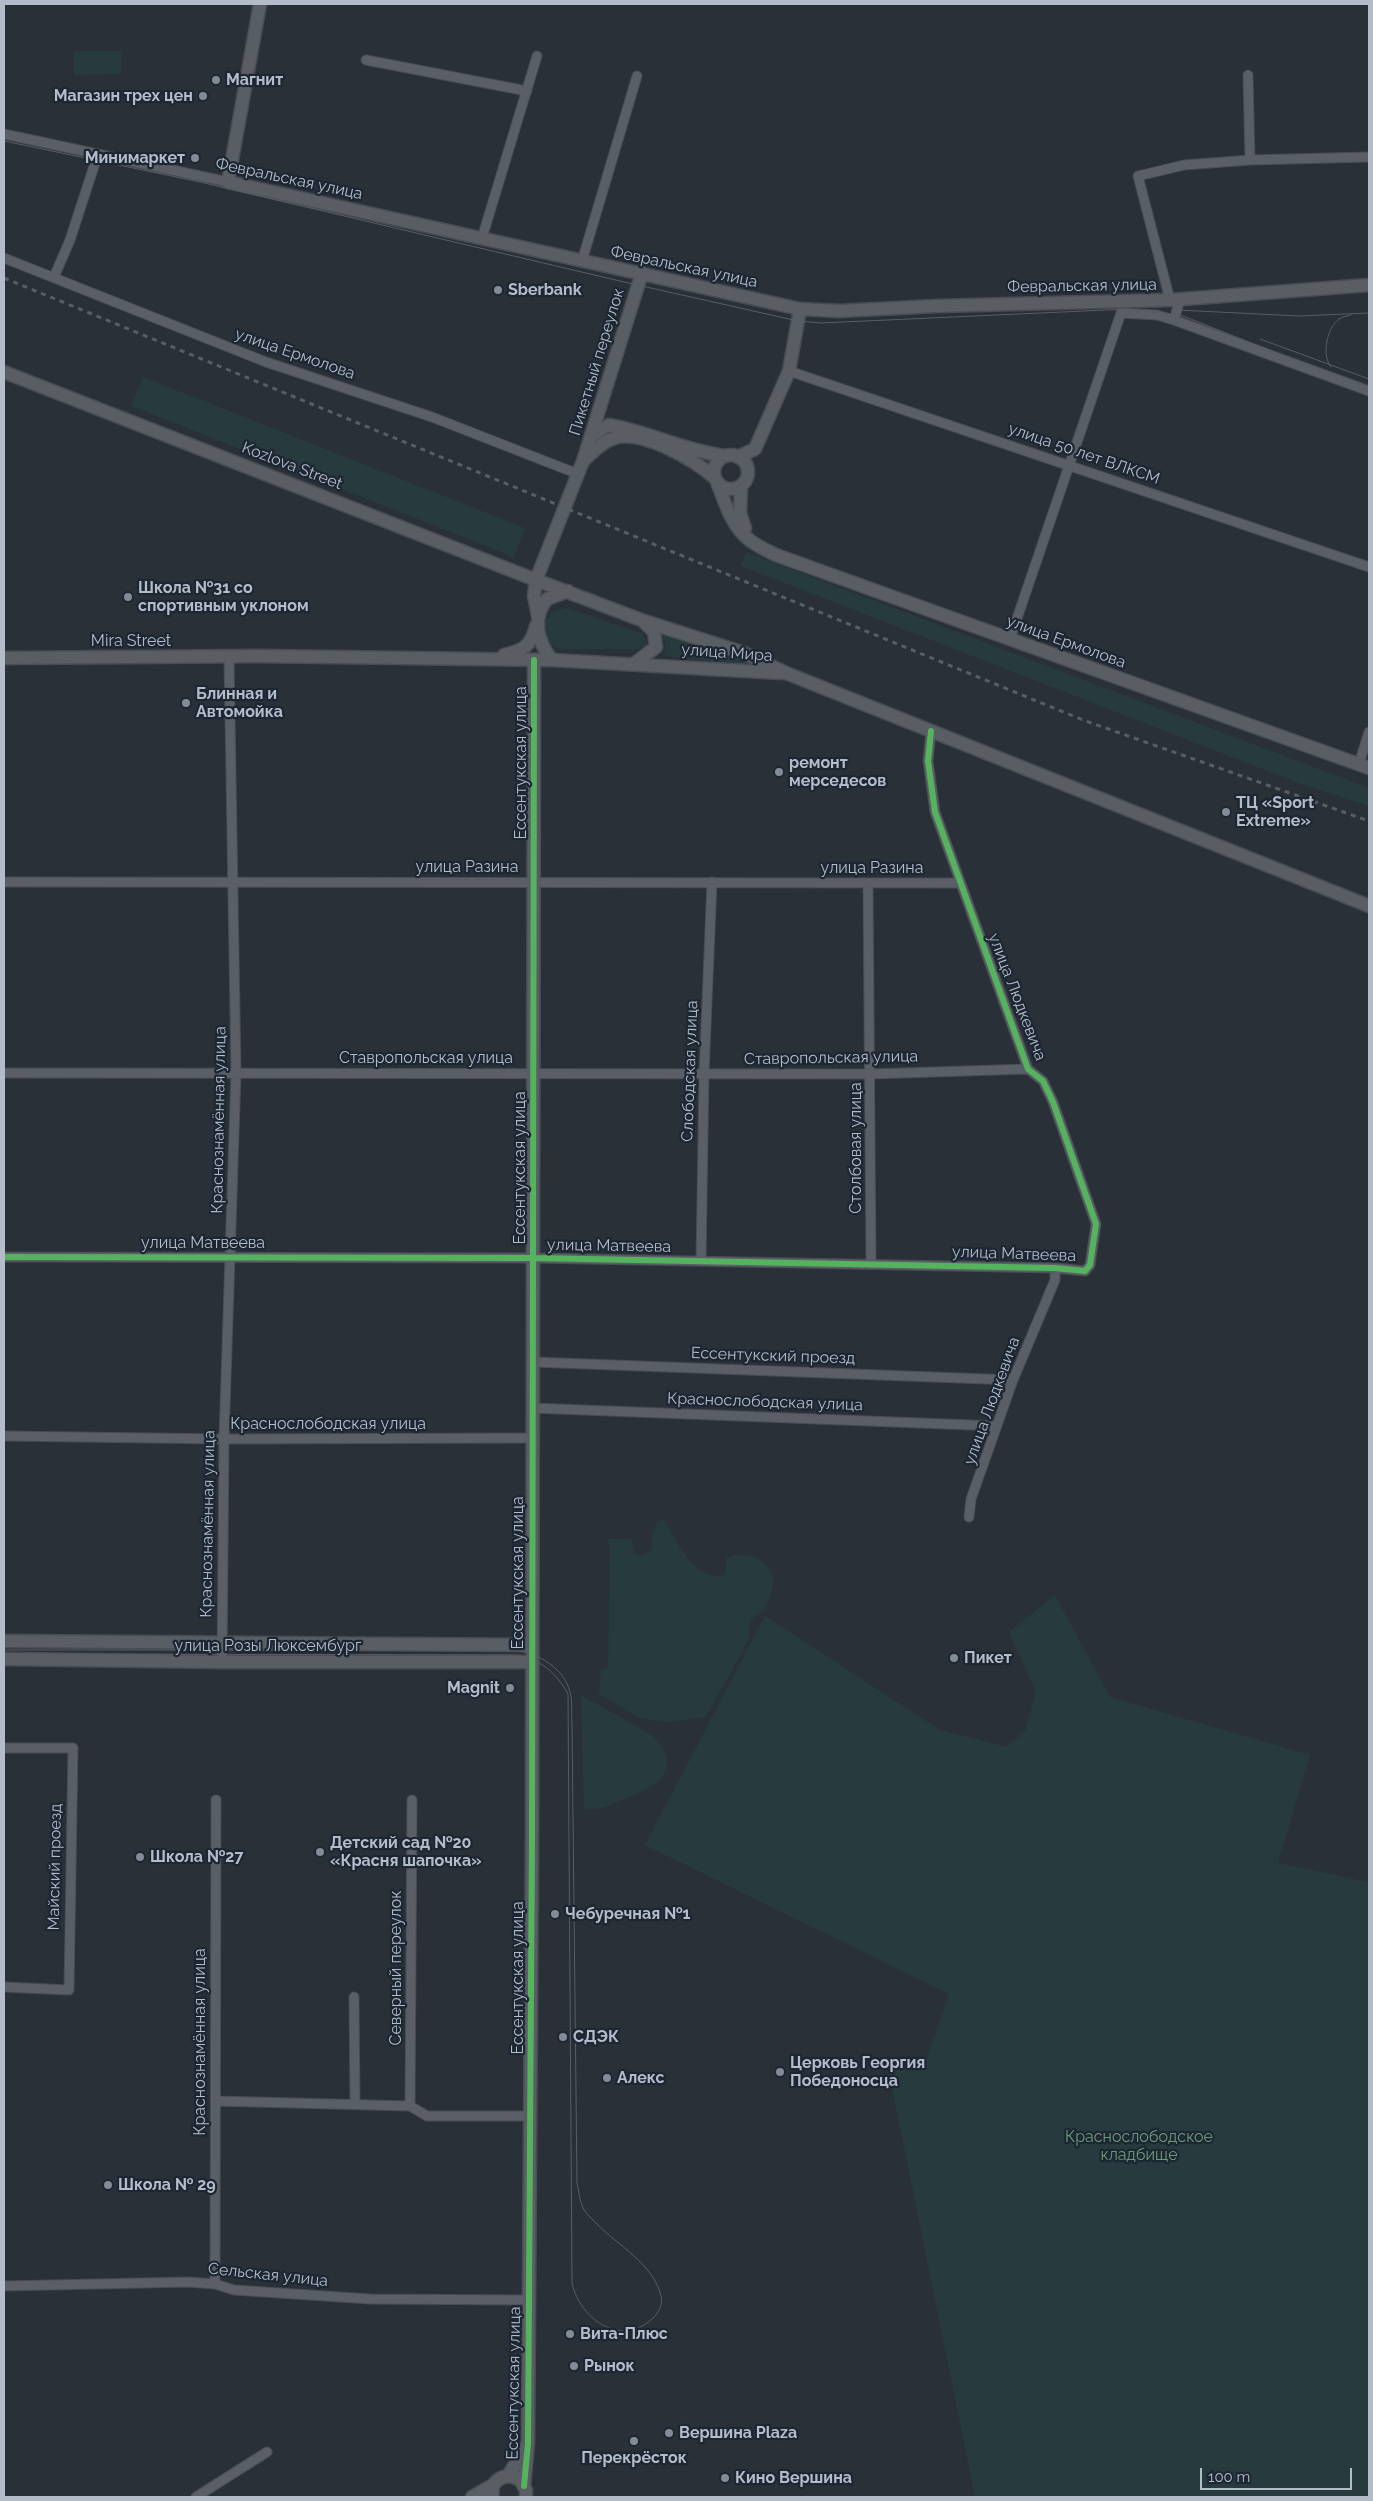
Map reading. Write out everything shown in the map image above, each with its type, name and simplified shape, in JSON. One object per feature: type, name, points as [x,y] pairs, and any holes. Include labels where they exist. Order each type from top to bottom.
[{"type":"street","points":[[228,182],[260,4]]},
{"type":"street","points":[[482,238],[537,56]]},
{"type":"street","points":[[366,60],[527,91]]},
{"type":"street","points":[[1248,75],[1250,160]]},
{"type":"street","points":[[582,262],[637,76]]},
{"type":"street","name":"Февральская улица","points":[[4,134],[482,238],[582,262],[642,273],[800,310],[839,311],[947,305],[1175,300],[1369,285]]},
{"type":"street","points":[[54,277],[70,240],[98,154]]},
{"type":"street","points":[[1174,320],[1175,300],[1138,176],[1184,165],[1250,160],[1369,157]]},
{"type":"street","name":"улица Ермолова","points":[[4,258],[256,359],[432,417],[578,474]]},
{"type":"street","name":"Пикетный переулок","points":[[536,580],[566,509],[583,461],[642,273]]},
{"type":"street","points":[[754,543],[740,513],[741,486],[746,479],[756,449],[789,371],[800,310]]},
{"type":"street","name":"Февральская улица","points":[[1071,465],[1121,313],[1148,314],[1174,320],[1369,391]]},
{"type":"street","name":"улица 50 лет ВЛКСМ","points":[[789,371],[1369,567]]},
{"type":"street","name":"Kozlova Street","points":[[4,372],[568,592]]},
{"type":"street","points":[[591,436],[610,424],[638,430],[705,454],[731,456],[745,462],[748,470]]},
{"type":"street","points":[[583,461],[600,446],[614,438],[624,437],[643,440],[679,454],[728,489],[741,486]]},
{"type":"street","points":[[716,480],[715,465],[731,456],[756,449]]},
{"type":"street","points":[[1010,639],[1071,465]]},
{"type":"street","name":"улица Ермолова","points":[[716,480],[725,504],[741,533],[754,543],[776,555],[1364,766]]},
{"type":"street","points":[[536,580],[534,596],[542,647],[552,660]]},
{"type":"street","name":"улица Мира","points":[[485,660],[523,650],[533,638],[547,599],[568,592],[644,621],[744,652],[786,673]]},
{"type":"street","points":[[634,664],[656,647],[654,632],[644,621]]},
{"type":"street","name":"улица Мира","points":[[229,657],[552,660],[786,673]]},
{"type":"street","name":"Mira Street","points":[[4,658],[229,657]]},
{"type":"street","name":"Краснознамённая улица","points":[[222,1662],[224,1440],[232,1256],[236,1073],[229,657]]},
{"type":"street","name":"Ессентукская улица","points":[[525,2491],[528,2443],[530,2116],[534,1258],[534,660]]},
{"type":"street","points":[[786,673],[1369,906]]},
{"type":"street","name":"улица Людкевича","points":[[931,731],[928,761],[935,812],[1028,1069],[1043,1081],[1054,1102],[1096,1224],[1090,1265]]},
{"type":"street","points":[[1364,766],[1369,732]]},
{"type":"street","name":"улица Разина","points":[[4,882],[535,881],[960,883]]},
{"type":"street","name":"Слободская улица","points":[[701,1261],[704,1074],[712,882]]},
{"type":"street","name":"Столбовая улица","points":[[868,883],[871,1264]]},
{"type":"street","name":"Ставропольская улица","points":[[4,1073],[871,1074],[1028,1069]]},
{"type":"street","name":"улица Матвеева","points":[[4,1257],[534,1258],[1055,1268],[1085,1271],[1090,1265]]},
{"type":"street","name":"улица Людкевича","points":[[969,1516],[971,1499],[1013,1380],[1054,1280],[1055,1268]]},
{"type":"street","name":"Ессентукский проезд","points":[[533,1362],[1013,1380]]},
{"type":"street","name":"Краснослободская улица","points":[[532,1408],[998,1426]]},
{"type":"street","name":"Краснослободская улица","points":[[4,1436],[224,1440],[532,1438]]},
{"type":"street","name":"улица Розы Люксембург","points":[[4,1641],[531,1645]]},
{"type":"street","name":"улица Розы Люксембург","points":[[4,1659],[222,1662],[532,1662]]},
{"type":"street","name":"Майский проезд","points":[[4,1748],[73,1748],[69,1990],[4,1987]]},
{"type":"street","name":"Краснознамённая улица","points":[[215,2284],[216,1800]]},
{"type":"street","name":"Северный переулок","points":[[410,2106],[412,1800]]},
{"type":"street","points":[[354,1997],[355,2104]]},
{"type":"street","points":[[215,2101],[410,2106],[427,2116],[530,2116]]},
{"type":"street","name":"Сельская улица","points":[[4,2286],[188,2282],[215,2284],[234,2290],[370,2299],[529,2300]]},
{"type":"street","name":"Ессентукская улица","points":[[508,2476],[528,2443]]},
{"type":"street","points":[[196,2497],[267,2452]]},
{"type":"street","name":"Ессентукская улица","points":[[472,2497],[492,2491],[502,2477],[508,2476],[520,2480],[525,2491]]},
{"type":"green space","points":[[74,51],[121,51],[121,74],[74,75]]},
{"type":"green space","points":[[143,377],[525,528],[514,557],[131,406]]},
{"type":"green space","points":[[746,552],[1369,788],[1369,806],[1301,784],[741,566]]},
{"type":"green space","points":[[567,608],[643,634],[647,644],[639,649],[563,649],[553,646],[546,637],[543,624],[553,611]]},
{"type":"green space","points":[[659,630],[760,667],[664,656],[666,644]]},
{"type":"green space","points":[[664,1520],[686,1557],[701,1571],[721,1576],[726,1571],[726,1558],[741,1555],[749,1556],[764,1563],[773,1576],[773,1584],[765,1608],[749,1623],[749,1639],[706,1717],[672,1722],[642,1719],[599,1694],[601,1670],[608,1668],[610,1549],[608,1539],[631,1539],[634,1553],[646,1554],[652,1549],[652,1536],[657,1521]]},
{"type":"green space","name":"Краснослободское кладбище","points":[[1055,1595],[1110,1697],[1310,1755],[1278,1863],[1369,1882],[1369,2497],[975,2497],[888,2068],[926,2061],[949,1994],[645,1845],[765,1616],[940,1730],[1007,1747],[1026,1729],[1036,1692],[1009,1632]]},
{"type":"green space","points":[[581,1695],[652,1735],[662,1748],[667,1759],[666,1768],[655,1784],[608,1806],[584,1809]]},
{"type":"tram line","points":[[4,141],[200,182],[798,321],[821,323],[1128,309],[1183,316],[1339,378],[1369,387]]},
{"type":"tram line","points":[[1177,310],[1299,316],[1369,313]]},
{"type":"tram line","points":[[1331,367],[1326,356],[1327,342],[1331,329],[1339,319],[1351,315]]},
{"type":"tram line","points":[[1260,339],[1369,379]]},
{"type":"tram line","points":[[4,1650],[516,1650],[542,1659],[556,1669],[567,1683],[572,1704],[577,2183],[581,2203],[586,2212],[643,2264],[657,2284],[661,2296],[661,2305],[654,2317],[642,2326],[629,2330],[617,2330],[604,2326],[584,2308],[572,2283],[568,1694],[553,1673],[540,1663],[515,1655],[4,1654]]},
{"type":"railway","points":[[4,278],[1083,720],[1369,821]]},
{"type":"cycle path","points":[[524,2486],[528,2443],[532,1839],[534,660]]},
{"type":"cycle path","points":[[4,1257],[534,1258],[1055,1268],[1085,1271],[1090,1265],[1096,1224],[1053,1102],[1043,1081],[1028,1069],[935,812],[928,761],[931,731]]},
{"type":"place","name":"Магнит","points":[[216,80]]},
{"type":"place","name":"Магазин трех цен","points":[[203,96]]},
{"type":"place","name":"Минимаркет","points":[[195,158]]},
{"type":"place","name":"Sberbank","points":[[498,290]]},
{"type":"place","name":"Школа №31 со спортивным уклоном","points":[[128,597]]},
{"type":"place","name":"Блинная и Автомойка","points":[[186,703]]},
{"type":"place","name":"ремонт мерседесов","points":[[779,772]]},
{"type":"place","name":"ТЦ «Sport Extreme»","points":[[1226,812]]},
{"type":"place","name":"Пикет","points":[[954,1658]]},
{"type":"place","name":"Magnit","points":[[510,1688]]},
{"type":"place","name":"Детский сад №20 «Красня шапочка»","points":[[320,1852]]},
{"type":"place","name":"Школа №27","points":[[140,1857]]},
{"type":"place","name":"Чебуречная №1","points":[[555,1914]]},
{"type":"place","name":"СДЭК","points":[[563,2037]]},
{"type":"place","name":"Церковь Георгия Победоносца","points":[[780,2072]]},
{"type":"place","name":"Алекс","points":[[607,2078]]},
{"type":"place","name":"Школа № 29","points":[[108,2185]]},
{"type":"place","name":"Вита-Плюс","points":[[570,2334]]},
{"type":"place","name":"Рынок","points":[[574,2366]]},
{"type":"place","name":"Вершина Plaza","points":[[669,2433]]},
{"type":"place","name":"Перекрёсток","points":[[634,2441]]},
{"type":"place","name":"Кино Вершина","points":[[725,2478]]}]
